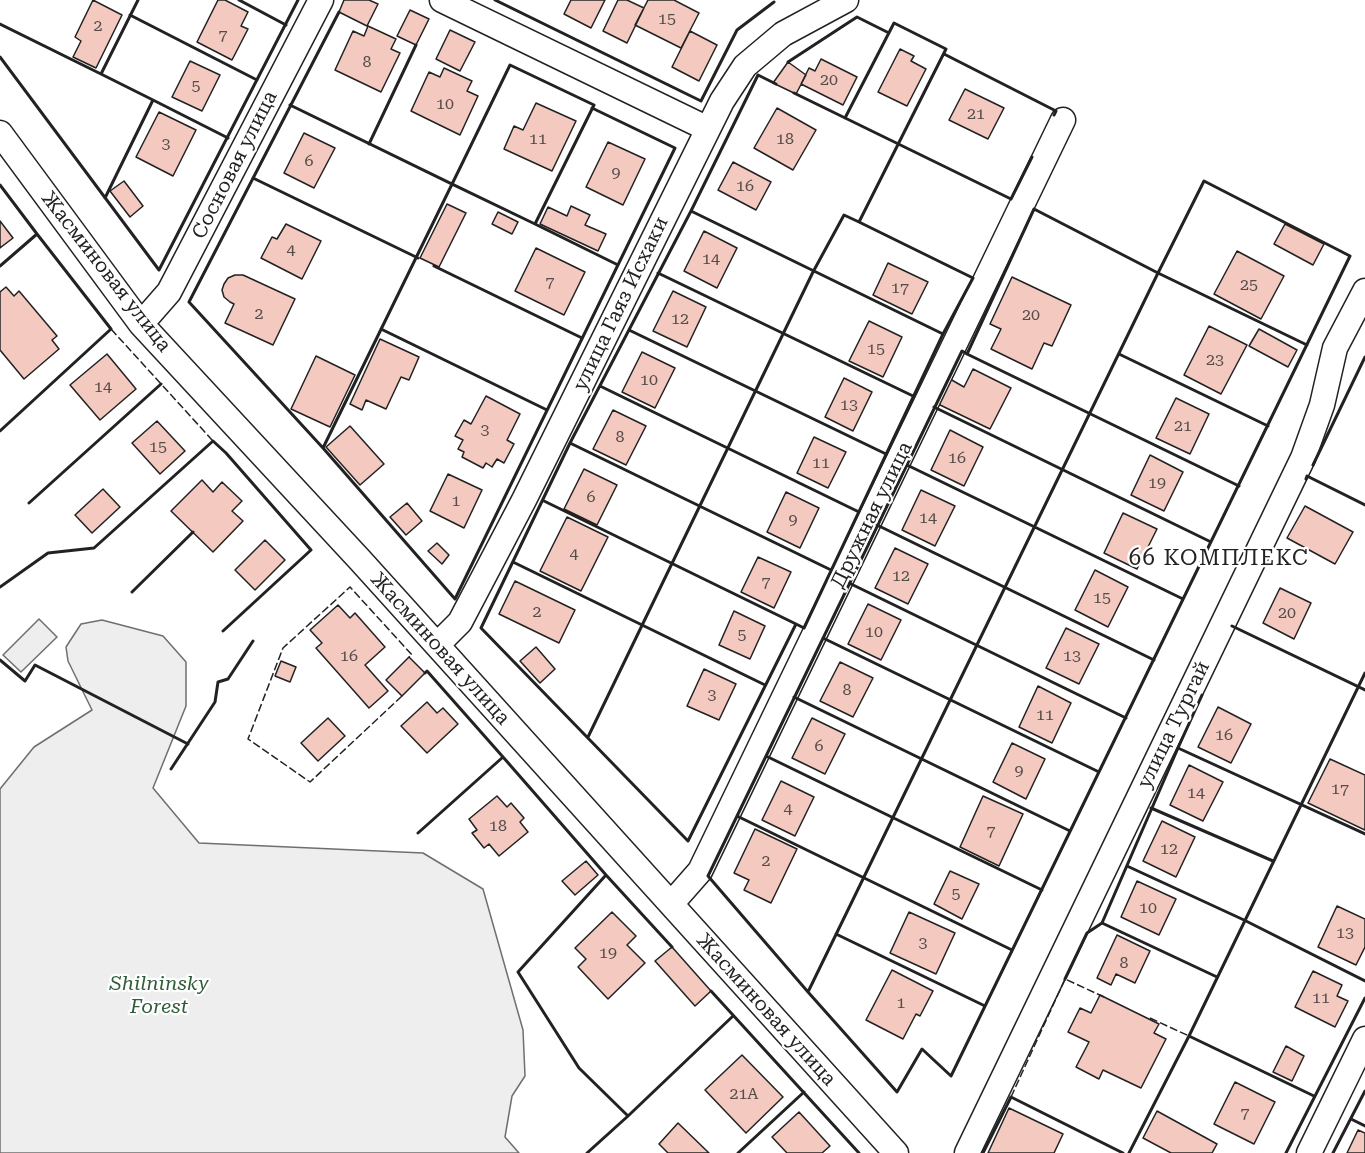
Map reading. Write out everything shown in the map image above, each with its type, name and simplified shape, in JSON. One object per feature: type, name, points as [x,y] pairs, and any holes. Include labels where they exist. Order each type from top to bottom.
[{"type":"street","name":"Сосновая улица","points":[[141,324],[169,292],[321,0]]},
{"type":"street","points":[[442,0],[708,129]]},
{"type":"street","name":"улица Гаяз Исхаки","points":[[437,645],[460,622],[524,500],[708,129],[745,66],[783,34],[846,0]]},
{"type":"street","name":"Дружная улица","points":[[671,904],[700,871],[1063,120]]},
{"type":"street","name":"Жасминовая улица","points":[[0,133],[141,324],[437,645],[896,1153]]},
{"type":"street","name":"улица Тургай","points":[[967,1153],[1303,458],[1322,405],[1335,348],[1365,291]]},
{"type":"street","points":[[1309,1153],[1365,1039]]},
{"type":"green space","points":[[39,619],[57,637],[21,672],[3,655]]},
{"type":"green space","name":"Shilninsky Forest","points":[[102,620],[163,636],[186,662],[186,706],[153,788],[199,843],[423,853],[483,889],[523,1030],[525,1076],[512,1096],[505,1137],[519,1153],[0,1153],[0,789],[34,747],[92,710],[68,661],[66,647],[81,624]]},
{"type":"building","points":[[93,0],[122,15],[96,68],[73,57],[81,41],[75,37]]},
{"type":"building","points":[[218,0],[225,0],[248,12],[241,26],[248,29],[232,60],[197,42]]},
{"type":"building","points":[[344,0],[369,0],[378,4],[367,26],[339,12]]},
{"type":"building","points":[[571,0],[605,0],[591,28],[564,14]]},
{"type":"building","points":[[618,0],[627,0],[644,8],[627,43],[603,31]]},
{"type":"building","points":[[648,0],[674,0],[699,13],[681,48],[635,25]]},
{"type":"building","points":[[410,10],[429,19],[416,45],[397,36]]},
{"type":"building","points":[[368,26],[396,39],[391,49],[400,53],[381,92],[335,70],[353,31],[364,36]]},
{"type":"building","points":[[450,30],[475,42],[460,71],[436,59]]},
{"type":"building","points":[[690,31],[717,45],[699,81],[672,67]]},
{"type":"building","points":[[900,49],[914,56],[911,61],[926,69],[907,106],[878,92]]},
{"type":"building","points":[[821,59],[857,77],[843,105],[801,84],[809,68],[815,71]]},
{"type":"building","points":[[190,61],[220,75],[202,111],[172,97]]},
{"type":"building","points":[[788,62],[806,75],[796,94],[773,83]]},
{"type":"building","points":[[444,68],[472,81],[467,91],[478,96],[460,135],[411,111],[429,72],[440,77]]},
{"type":"building","points":[[965,89],[1004,108],[988,139],[949,120]]},
{"type":"building","points":[[536,103],[576,121],[552,171],[504,149],[514,126],[523,130]]},
{"type":"building","points":[[777,108],[816,130],[793,170],[754,148]]},
{"type":"building","points":[[159,112],[196,130],[173,176],[136,157]]},
{"type":"building","points":[[304,133],[335,148],[314,188],[284,173]]},
{"type":"building","points":[[608,142],[645,159],[623,205],[586,187]]},
{"type":"building","points":[[733,162],[771,182],[756,210],[718,190]]},
{"type":"building","points":[[124,181],[143,206],[130,217],[110,191]]},
{"type":"building","points":[[447,204],[466,213],[439,267],[420,258]]},
{"type":"building","points":[[571,206],[590,215],[585,225],[606,234],[598,251],[540,224],[548,207],[567,216]]},
{"type":"building","points":[[498,212],[518,222],[512,234],[492,224]]},
{"type":"building","points":[[0,221],[13,238],[0,248]]},
{"type":"building","points":[[286,224],[321,241],[302,279],[261,258],[272,237],[277,239]]},
{"type":"building","points":[[1285,224],[1324,244],[1313,265],[1274,244]]},
{"type":"building","points":[[704,231],[737,248],[717,288],[684,271]]},
{"type":"building","points":[[536,248],[585,272],[564,315],[515,291]]},
{"type":"building","points":[[1237,251],[1284,276],[1261,319],[1214,294]]},
{"type":"building","points":[[888,263],[928,282],[912,314],[873,295]]},
{"type":"building","points":[[243,275],[295,299],[273,345],[225,323],[234,304],[224,297],[222,290],[228,278]]},
{"type":"building","points":[[1012,277],[1071,305],[1052,346],[1044,343],[1032,369],[991,349],[1001,329],[990,324]]},
{"type":"building","points":[[6,287],[14,296],[19,291],[57,336],[52,340],[59,349],[24,379],[0,350],[0,292]]},
{"type":"building","points":[[673,291],[706,307],[687,347],[653,331]]},
{"type":"building","points":[[869,321],[902,337],[883,377],[849,361]]},
{"type":"building","points":[[1209,326],[1247,345],[1221,394],[1184,375]]},
{"type":"building","points":[[1259,329],[1297,350],[1288,367],[1249,346]]},
{"type":"building","points":[[380,339],[419,357],[409,380],[401,377],[386,409],[366,400],[362,410],[350,404]]},
{"type":"building","points":[[642,352],[675,368],[655,408],[622,392]]},
{"type":"building","points":[[107,354],[136,389],[100,420],[70,385]]},
{"type":"building","points":[[316,356],[355,375],[330,427],[291,409]]},
{"type":"building","points":[[973,369],[1011,388],[990,429],[938,404],[950,379],[964,387]]},
{"type":"building","points":[[844,378],[872,392],[853,431],[825,417]]},
{"type":"building","points":[[486,396],[520,414],[507,440],[514,444],[504,463],[497,459],[492,467],[486,463],[483,468],[462,457],[464,452],[458,449],[463,440],[455,436],[464,420],[471,424]]},
{"type":"building","points":[[1176,398],[1209,414],[1190,454],[1156,438]]},
{"type":"building","points":[[613,410],[646,426],[626,465],[593,449]]},
{"type":"building","points":[[157,421],[185,451],[160,474],[132,443]]},
{"type":"building","points":[[350,426],[384,464],[360,485],[326,447]]},
{"type":"building","points":[[950,430],[983,447],[964,486],[931,470]]},
{"type":"building","points":[[814,437],[846,452],[828,488],[797,473]]},
{"type":"building","points":[[1150,455],[1183,472],[1164,511],[1131,495]]},
{"type":"building","points":[[584,469],[617,485],[597,525],[564,509]]},
{"type":"building","points":[[448,474],[482,490],[464,528],[430,511]]},
{"type":"building","points":[[202,480],[213,492],[222,482],[242,501],[232,511],[243,521],[213,552],[171,511]]},
{"type":"building","points":[[103,489],[120,507],[92,533],[75,515]]},
{"type":"building","points":[[921,490],[955,506],[935,546],[902,530]]},
{"type":"building","points":[[786,492],[819,508],[800,548],[767,532]]},
{"type":"building","points":[[407,503],[422,521],[406,535],[390,517]]},
{"type":"building","points":[[1305,506],[1353,532],[1335,564],[1287,538]]},
{"type":"building","points":[[1123,513],[1157,529],[1137,569],[1104,553]]},
{"type":"building","points":[[567,517],[608,537],[581,591],[540,571]]},
{"type":"building","points":[[265,540],[285,560],[255,590],[235,570]]},
{"type":"building","points":[[437,543],[449,555],[442,564],[428,551]]},
{"type":"building","points":[[895,548],[928,564],[908,604],[875,588]]},
{"type":"building","points":[[758,557],[791,572],[774,608],[741,592]]},
{"type":"building","points":[[1095,570],[1128,587],[1108,627],[1075,610]]},
{"type":"building","points":[[515,581],[575,610],[559,643],[499,614]]},
{"type":"building","points":[[1280,588],[1311,603],[1294,639],[1263,623]]},
{"type":"building","points":[[868,604],[901,620],[881,660],[848,644]]},
{"type":"building","points":[[338,605],[350,618],[355,613],[385,647],[365,665],[388,691],[369,708],[316,648],[322,643],[310,630]]},
{"type":"building","points":[[734,611],[765,626],[750,659],[719,645]]},
{"type":"building","points":[[1066,628],[1099,644],[1079,684],[1046,668]]},
{"type":"building","points":[[536,647],[555,669],[540,683],[520,661]]},
{"type":"building","points":[[409,657],[425,673],[402,696],[386,680]]},
{"type":"building","points":[[281,661],[296,667],[290,682],[275,676]]},
{"type":"building","points":[[840,662],[873,678],[853,717],[820,701]]},
{"type":"building","points":[[704,669],[736,684],[719,720],[687,706]]},
{"type":"building","points":[[1038,686],[1071,703],[1052,743],[1019,727]]},
{"type":"building","points":[[427,702],[437,713],[443,708],[458,724],[427,753],[401,726]]},
{"type":"building","points":[[1218,707],[1251,724],[1231,763],[1198,747]]},
{"type":"building","points":[[328,718],[345,736],[318,761],[301,743]]},
{"type":"building","points":[[812,718],[845,734],[825,774],[792,758]]},
{"type":"building","points":[[1012,743],[1045,759],[1026,799],[993,782]]},
{"type":"building","points":[[1330,759],[1365,775],[1365,830],[1308,803]]},
{"type":"building","points":[[1189,765],[1223,782],[1203,821],[1170,805]]},
{"type":"building","points":[[781,781],[814,797],[795,836],[762,820]]},
{"type":"building","points":[[497,796],[507,807],[511,803],[524,818],[520,822],[528,832],[499,856],[489,844],[484,848],[472,833],[477,830],[469,819]]},
{"type":"building","points":[[983,796],[1023,814],[999,866],[960,847]]},
{"type":"building","points":[[1162,821],[1195,837],[1176,877],[1143,861]]},
{"type":"building","points":[[755,829],[797,849],[771,903],[744,890],[749,880],[734,873]]},
{"type":"building","points":[[586,861],[598,875],[575,895],[562,881]]},
{"type":"building","points":[[950,871],[979,884],[962,919],[934,904]]},
{"type":"building","points":[[1137,881],[1176,899],[1159,935],[1121,917]]},
{"type":"building","points":[[1337,906],[1365,919],[1365,947],[1356,965],[1318,947]]},
{"type":"building","points":[[612,912],[636,936],[627,945],[645,963],[608,999],[578,967],[586,959],[575,948]]},
{"type":"building","points":[[909,912],[955,933],[936,974],[890,953]]},
{"type":"building","points":[[1117,935],[1150,951],[1135,983],[1116,974],[1111,985],[1097,978]]},
{"type":"building","points":[[672,947],[711,991],[695,1006],[655,961]]},
{"type":"building","points":[[892,970],[933,991],[920,1016],[916,1014],[903,1039],[866,1020]]},
{"type":"building","points":[[1313,971],[1342,985],[1337,996],[1348,1001],[1335,1027],[1295,1007]]},
{"type":"building","points":[[1100,995],[1159,1024],[1154,1033],[1166,1039],[1141,1088],[1103,1070],[1099,1079],[1076,1067],[1089,1042],[1068,1032],[1080,1008],[1091,1013]]},
{"type":"building","points":[[1286,1046],[1304,1056],[1292,1081],[1273,1072]]},
{"type":"building","points":[[742,1055],[783,1097],[746,1133],[705,1090]]},
{"type":"building","points":[[1235,1082],[1275,1102],[1254,1144],[1214,1124]]},
{"type":"building","points":[[1009,1108],[1063,1134],[1054,1153],[988,1153]]},
{"type":"building","points":[[1157,1111],[1217,1144],[1212,1153],[1171,1153],[1143,1138]]},
{"type":"building","points":[[799,1112],[830,1146],[822,1153],[787,1153],[772,1137]]},
{"type":"building","points":[[678,1123],[709,1153],[668,1153],[659,1144]]},
{"type":"building","points":[[1358,1130],[1365,1133],[1365,1153],[1347,1153]]},
{"type":"fence","points":[[111,329],[213,441]]},
{"type":"fence","points":[[402,696],[310,782],[248,739],[283,648],[350,587],[412,655],[409,657]]},
{"type":"fence","points":[[1011,1097],[1065,979],[1104,997]]},
{"type":"fence","points":[[1150,1018],[1189,1036]]},
{"type":"wall","points":[[105,198],[153,100],[101,74],[138,0]]},
{"type":"wall","points":[[239,0],[286,25]]},
{"type":"wall","points":[[0,57],[159,270],[298,0]]},
{"type":"wall","points":[[495,0],[701,101],[737,30],[774,2]]},
{"type":"wall","points":[[339,12],[189,302],[323,448],[455,599],[675,148],[592,108]]},
{"type":"wall","points":[[130,15],[257,80]]},
{"type":"wall","points":[[788,62],[857,17],[889,33]]},
{"type":"wall","points":[[588,737],[813,272],[844,215],[859,222],[946,49],[894,23],[845,118]]},
{"type":"wall","points":[[0,24],[101,74]]},
{"type":"wall","points":[[369,144],[416,45]]},
{"type":"wall","points":[[944,54],[1056,111],[1054,115]]},
{"type":"wall","points":[[290,105],[443,180],[474,195],[535,224],[594,105],[510,65],[487,113],[463,161],[440,209],[323,448]]},
{"type":"wall","points":[[776,84],[758,75],[691,211],[570,443],[481,628],[688,841],[796,624],[804,628],[943,334],[973,278],[859,222]]},
{"type":"wall","points":[[794,93],[1011,199],[1032,157]]},
{"type":"wall","points":[[153,100],[228,138]]},
{"type":"wall","points":[[253,178],[418,258]]},
{"type":"wall","points":[[1204,181],[1350,256],[951,1076],[922,1049],[897,1092],[708,876],[962,351],[967,354],[1034,209],[1158,273],[1204,181]]},
{"type":"wall","points":[[0,185],[37,234],[0,266]]},
{"type":"wall","points":[[691,211],[943,334]]},
{"type":"wall","points":[[535,224],[618,265]]},
{"type":"wall","points":[[0,431],[111,329],[37,234]]},
{"type":"wall","points":[[434,266],[582,338]]},
{"type":"wall","points":[[658,273],[913,396]]},
{"type":"wall","points":[[808,992],[1158,273],[1307,345]]},
{"type":"wall","points":[[381,329],[547,410]]},
{"type":"wall","points":[[629,330],[886,454]]},
{"type":"wall","points":[[967,354],[1239,486]]},
{"type":"wall","points":[[1119,354],[1268,426]]},
{"type":"wall","points":[[1313,465],[1365,357]]},
{"type":"wall","points":[[29,503],[161,384]]},
{"type":"wall","points":[[600,386],[859,512]]},
{"type":"wall","points":[[934,407],[1211,542]]},
{"type":"wall","points":[[0,587],[48,553],[94,548],[213,441],[311,550],[223,631]]},
{"type":"wall","points":[[570,443],[831,570]]},
{"type":"wall","points":[[907,465],[1183,599]]},
{"type":"wall","points":[[1306,479],[1307,476],[1365,505]]},
{"type":"wall","points":[[544,501],[796,624]]},
{"type":"wall","points":[[877,525],[1154,660]]},
{"type":"wall","points":[[132,592],[193,532]]},
{"type":"wall","points":[[513,562],[765,685]]},
{"type":"wall","points":[[849,583],[1126,718]]},
{"type":"wall","points":[[1232,626],[1365,690]]},
{"type":"wall","points":[[823,638],[1099,772]]},
{"type":"wall","points":[[171,769],[215,702],[218,682],[228,679],[253,641]]},
{"type":"wall","points":[[0,660],[25,681],[35,665],[188,744]]},
{"type":"wall","points":[[425,673],[427,671],[503,757]]},
{"type":"wall","points":[[1129,1153],[1189,1036],[1365,673]]},
{"type":"wall","points":[[1202,695],[1178,748],[1365,834]]},
{"type":"wall","points":[[794,697],[1070,831]]},
{"type":"wall","points":[[1065,979],[1087,933],[1102,923],[1178,748]]},
{"type":"wall","points":[[766,756],[1042,890]]},
{"type":"wall","points":[[418,833],[503,757],[672,947]]},
{"type":"wall","points":[[1151,808],[1273,861]]},
{"type":"wall","points":[[737,816],[1012,950]]},
{"type":"wall","points":[[1127,866],[1244,920],[1365,981]]},
{"type":"wall","points":[[606,875],[518,972],[579,1068],[628,1116]]},
{"type":"wall","points":[[1102,923],[1217,977]]},
{"type":"wall","points":[[836,934],[985,1006]]},
{"type":"wall","points":[[711,991],[859,1153]]},
{"type":"wall","points":[[1286,1153],[1365,998]]},
{"type":"wall","points":[[587,1153],[733,1016]]},
{"type":"wall","points":[[1189,1036],[1314,1096]]},
{"type":"wall","points":[[1333,1153],[1365,1091]]},
{"type":"wall","points":[[738,1153],[804,1092]]},
{"type":"wall","points":[[983,1153],[1011,1097],[1123,1153]]},
{"type":"wall","points":[[1351,1119],[1365,1126]]},
{"type":"district","name":"66 КОМПЛЕКС","points":[[1219,559]]}]
